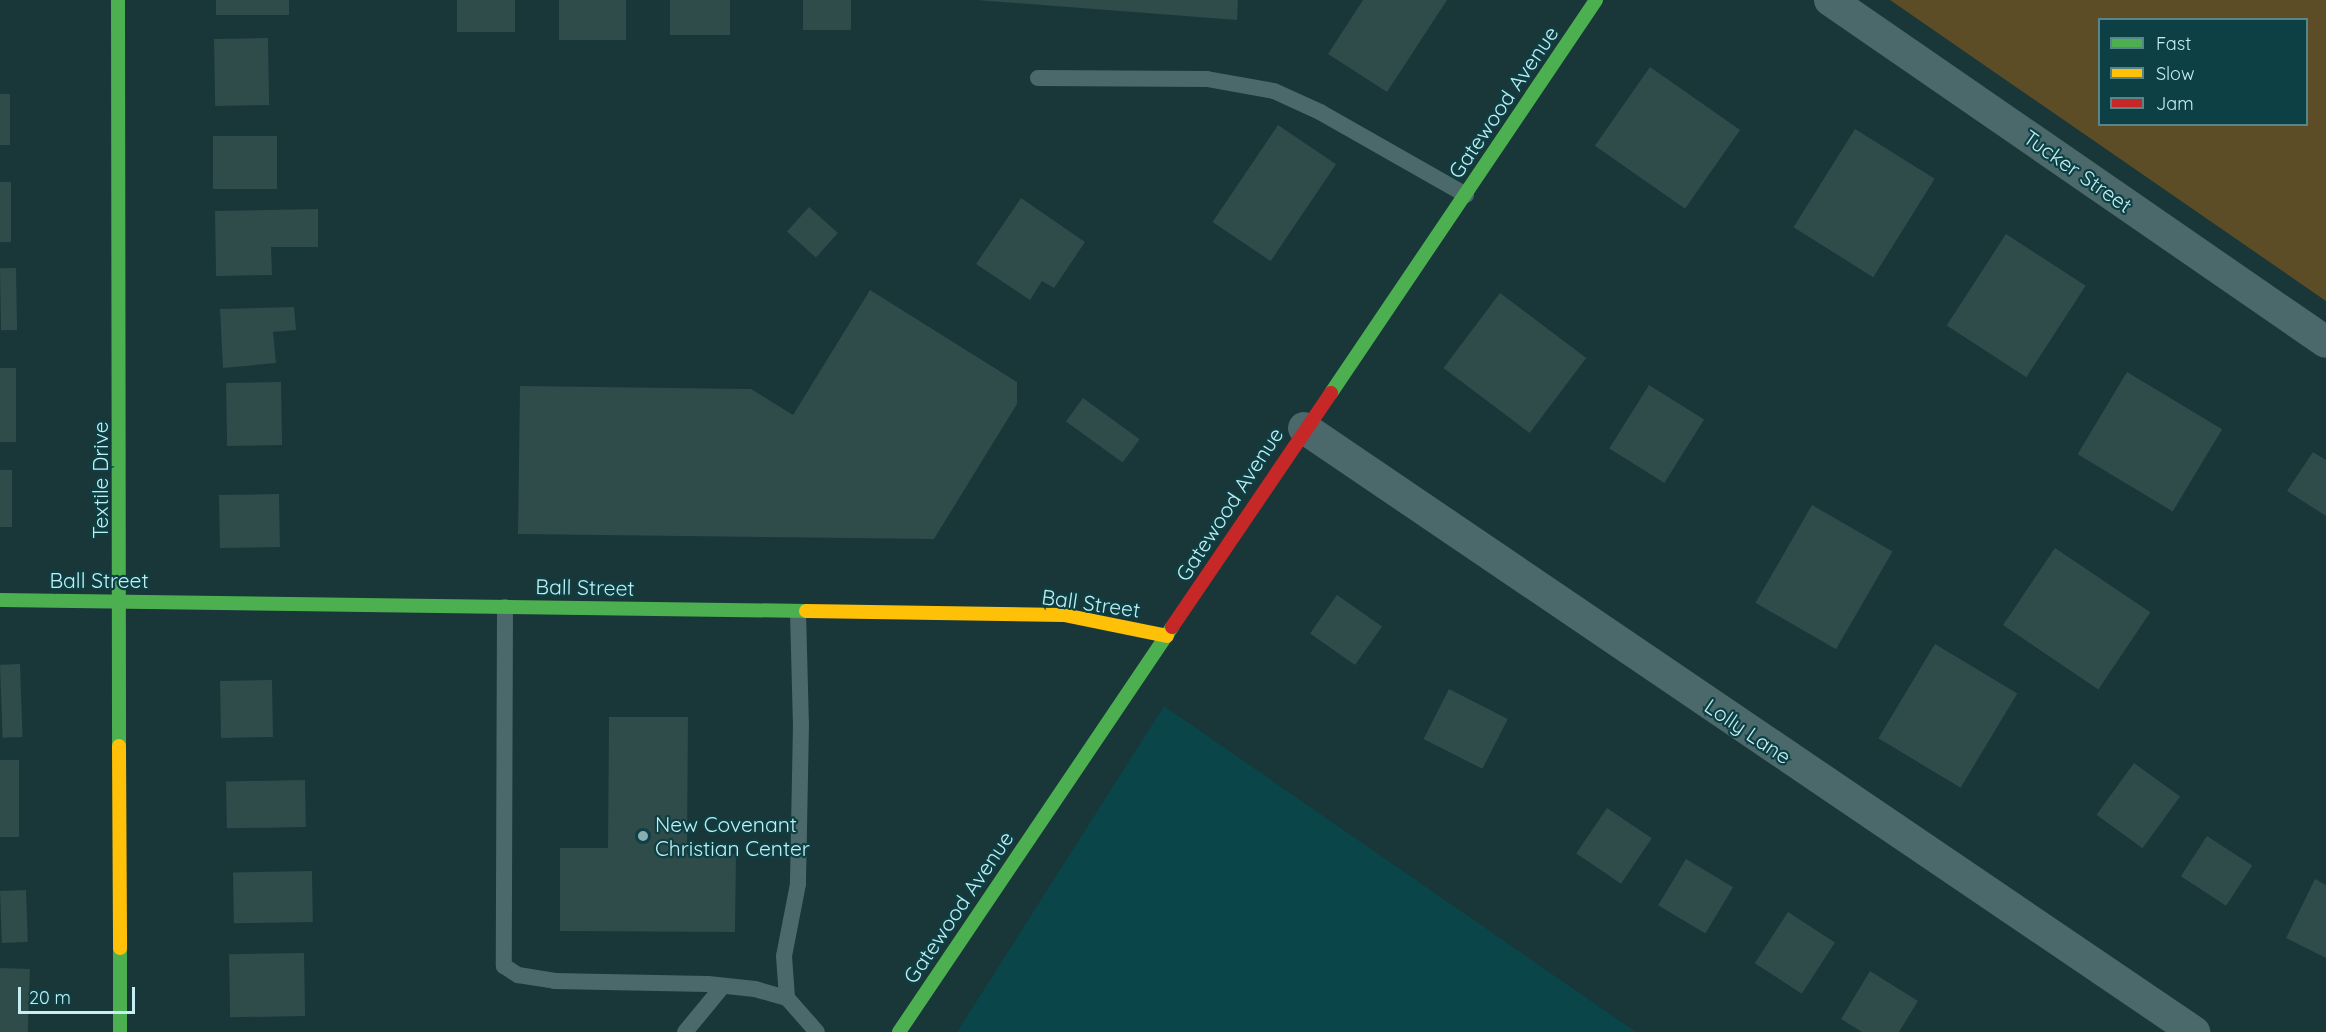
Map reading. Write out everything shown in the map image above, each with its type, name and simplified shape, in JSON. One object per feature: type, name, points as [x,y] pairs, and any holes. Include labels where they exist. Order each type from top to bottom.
[{"type":"street","name":"Textile Drive","points":[[118,0],[122,601],[120,1032]]},
{"type":"street","name":"Gatewood Avenue","points":[[899,1032],[1167,636],[1304,428],[1466,195],[1596,0]]},
{"type":"street","name":"Tucker Street","points":[[1830,0],[2326,342]]},
{"type":"street","name":"Lolly Lane","points":[[1304,428],[2194,1032]]},
{"type":"street","name":"Ball Street","points":[[0,600],[1064,615],[1167,636]]},
{"type":"lane","points":[[1038,78],[1207,79],[1274,91],[1320,112],[1466,195]]},
{"type":"lane","points":[[505,607],[504,966],[518,975],[554,981],[755,989],[787,998],[817,1032]]},
{"type":"lane","points":[[787,998],[784,956],[798,884],[801,724],[798,612]]},
{"type":"lane","points":[[685,1032],[723,986]]},
{"type":"shaded area","points":[[1890,0],[2326,0],[2326,301]]},
{"type":"shaded area","points":[[1164,706],[1636,1032],[957,1032]]},
{"type":"building","points":[[216,0],[289,0],[289,15],[216,15]]},
{"type":"building","points":[[457,0],[515,0],[515,32],[457,32]]},
{"type":"building","points":[[559,0],[626,0],[626,40],[559,40]]},
{"type":"building","points":[[670,0],[730,0],[730,35],[670,35]]},
{"type":"building","points":[[803,0],[851,0],[851,30],[803,30]]},
{"type":"building","points":[[976,0],[1238,0],[1237,20]]},
{"type":"building","points":[[1363,0],[1447,0],[1387,92],[1328,54]]},
{"type":"building","points":[[268,38],[269,105],[215,106],[214,39]]},
{"type":"building","points":[[1650,67],[1740,130],[1685,209],[1595,146]]},
{"type":"building","points":[[0,94],[10,94],[10,145],[0,145]]},
{"type":"building","points":[[1278,125],[1336,164],[1271,261],[1213,222]]},
{"type":"building","points":[[1855,129],[1935,179],[1873,277],[1794,227]]},
{"type":"building","points":[[213,136],[277,136],[277,189],[213,189]]},
{"type":"building","points":[[0,182],[11,182],[11,242],[0,242]]},
{"type":"building","points":[[1021,198],[1085,242],[1054,288],[1042,281],[1030,300],[976,264]]},
{"type":"building","points":[[809,207],[838,233],[816,258],[787,232]]},
{"type":"building","points":[[318,209],[318,247],[271,247],[272,275],[216,276],[215,211]]},
{"type":"building","points":[[2006,234],[2086,286],[2026,377],[1947,325]]},
{"type":"building","points":[[0,268],[16,268],[17,330],[1,330]]},
{"type":"building","points":[[870,290],[1017,382],[1017,404],[934,539],[518,534],[520,386],[751,389],[793,415]]},
{"type":"building","points":[[1500,293],[1586,358],[1530,433],[1443,368]]},
{"type":"building","points":[[294,307],[296,330],[273,332],[276,363],[223,368],[220,309]]},
{"type":"building","points":[[0,368],[16,368],[16,442],[0,442]]},
{"type":"building","points":[[2127,372],[2222,429],[2173,511],[2078,454]]},
{"type":"building","points":[[281,382],[282,445],[227,446],[226,383]]},
{"type":"building","points":[[1649,385],[1704,419],[1664,483],[1609,449]]},
{"type":"building","points":[[1083,398],[1140,439],[1123,463],[1066,421]]},
{"type":"building","points":[[2313,452],[2326,460],[2326,516],[2287,491]]},
{"type":"building","points":[[0,470],[12,470],[12,527],[0,527]]},
{"type":"building","points":[[279,494],[280,547],[220,548],[219,495]]},
{"type":"building","points":[[1812,505],[1893,552],[1836,649],[1756,603]]},
{"type":"building","points":[[2055,548],[2150,612],[2098,689],[2003,625]]},
{"type":"building","points":[[1337,595],[1382,627],[1355,665],[1310,634]]},
{"type":"building","points":[[1935,644],[2017,693],[1961,788],[1878,738]]},
{"type":"building","points":[[20,664],[23,737],[3,738],[0,665]]},
{"type":"building","points":[[272,680],[273,737],[221,738],[220,681]]},
{"type":"building","points":[[1449,689],[1508,719],[1482,769],[1424,739]]},
{"type":"building","points":[[609,717],[688,717],[687,854],[736,854],[735,932],[560,931],[560,848],[608,848]]},
{"type":"building","points":[[0,760],[19,760],[19,837],[0,837]]},
{"type":"building","points":[[2134,763],[2180,797],[2142,848],[2096,815]]},
{"type":"building","points":[[305,780],[306,827],[227,828],[226,781]]},
{"type":"building","points":[[1607,808],[1652,838],[1621,884],[1576,854]]},
{"type":"building","points":[[2207,836],[2252,865],[2226,906],[2181,876]]},
{"type":"building","points":[[1686,859],[1733,887],[1705,934],[1658,905]]},
{"type":"building","points":[[312,871],[313,922],[234,923],[233,872]]},
{"type":"building","points":[[2315,879],[2326,885],[2326,958],[2286,938]]},
{"type":"building","points":[[26,890],[28,942],[2,943],[0,891]]},
{"type":"building","points":[[1788,912],[1835,942],[1802,994],[1755,963]]},
{"type":"building","points":[[304,953],[305,1016],[230,1017],[229,954]]},
{"type":"building","points":[[0,968],[30,969],[28,1032],[0,1032]]},
{"type":"building","points":[[1870,971],[1918,1001],[1899,1032],[1862,1032],[1841,1019]]},
{"type":"traffic: fast","points":[[118,0],[119,746]]},
{"type":"traffic: fast","points":[[1331,393],[1596,0]]},
{"type":"traffic: fast","points":[[0,600],[806,611]]},
{"type":"traffic: fast","points":[[899,1032],[1172,627]]},
{"type":"traffic: fast","points":[[120,948],[120,1032]]},
{"type":"traffic: slow","points":[[806,611],[1064,615],[1167,636]]},
{"type":"traffic: slow","points":[[119,746],[120,948]]},
{"type":"traffic: jam","points":[[1172,627],[1331,393]]},
{"type":"place","name":"New Covenant Christian Center","points":[[643,836]]}]
